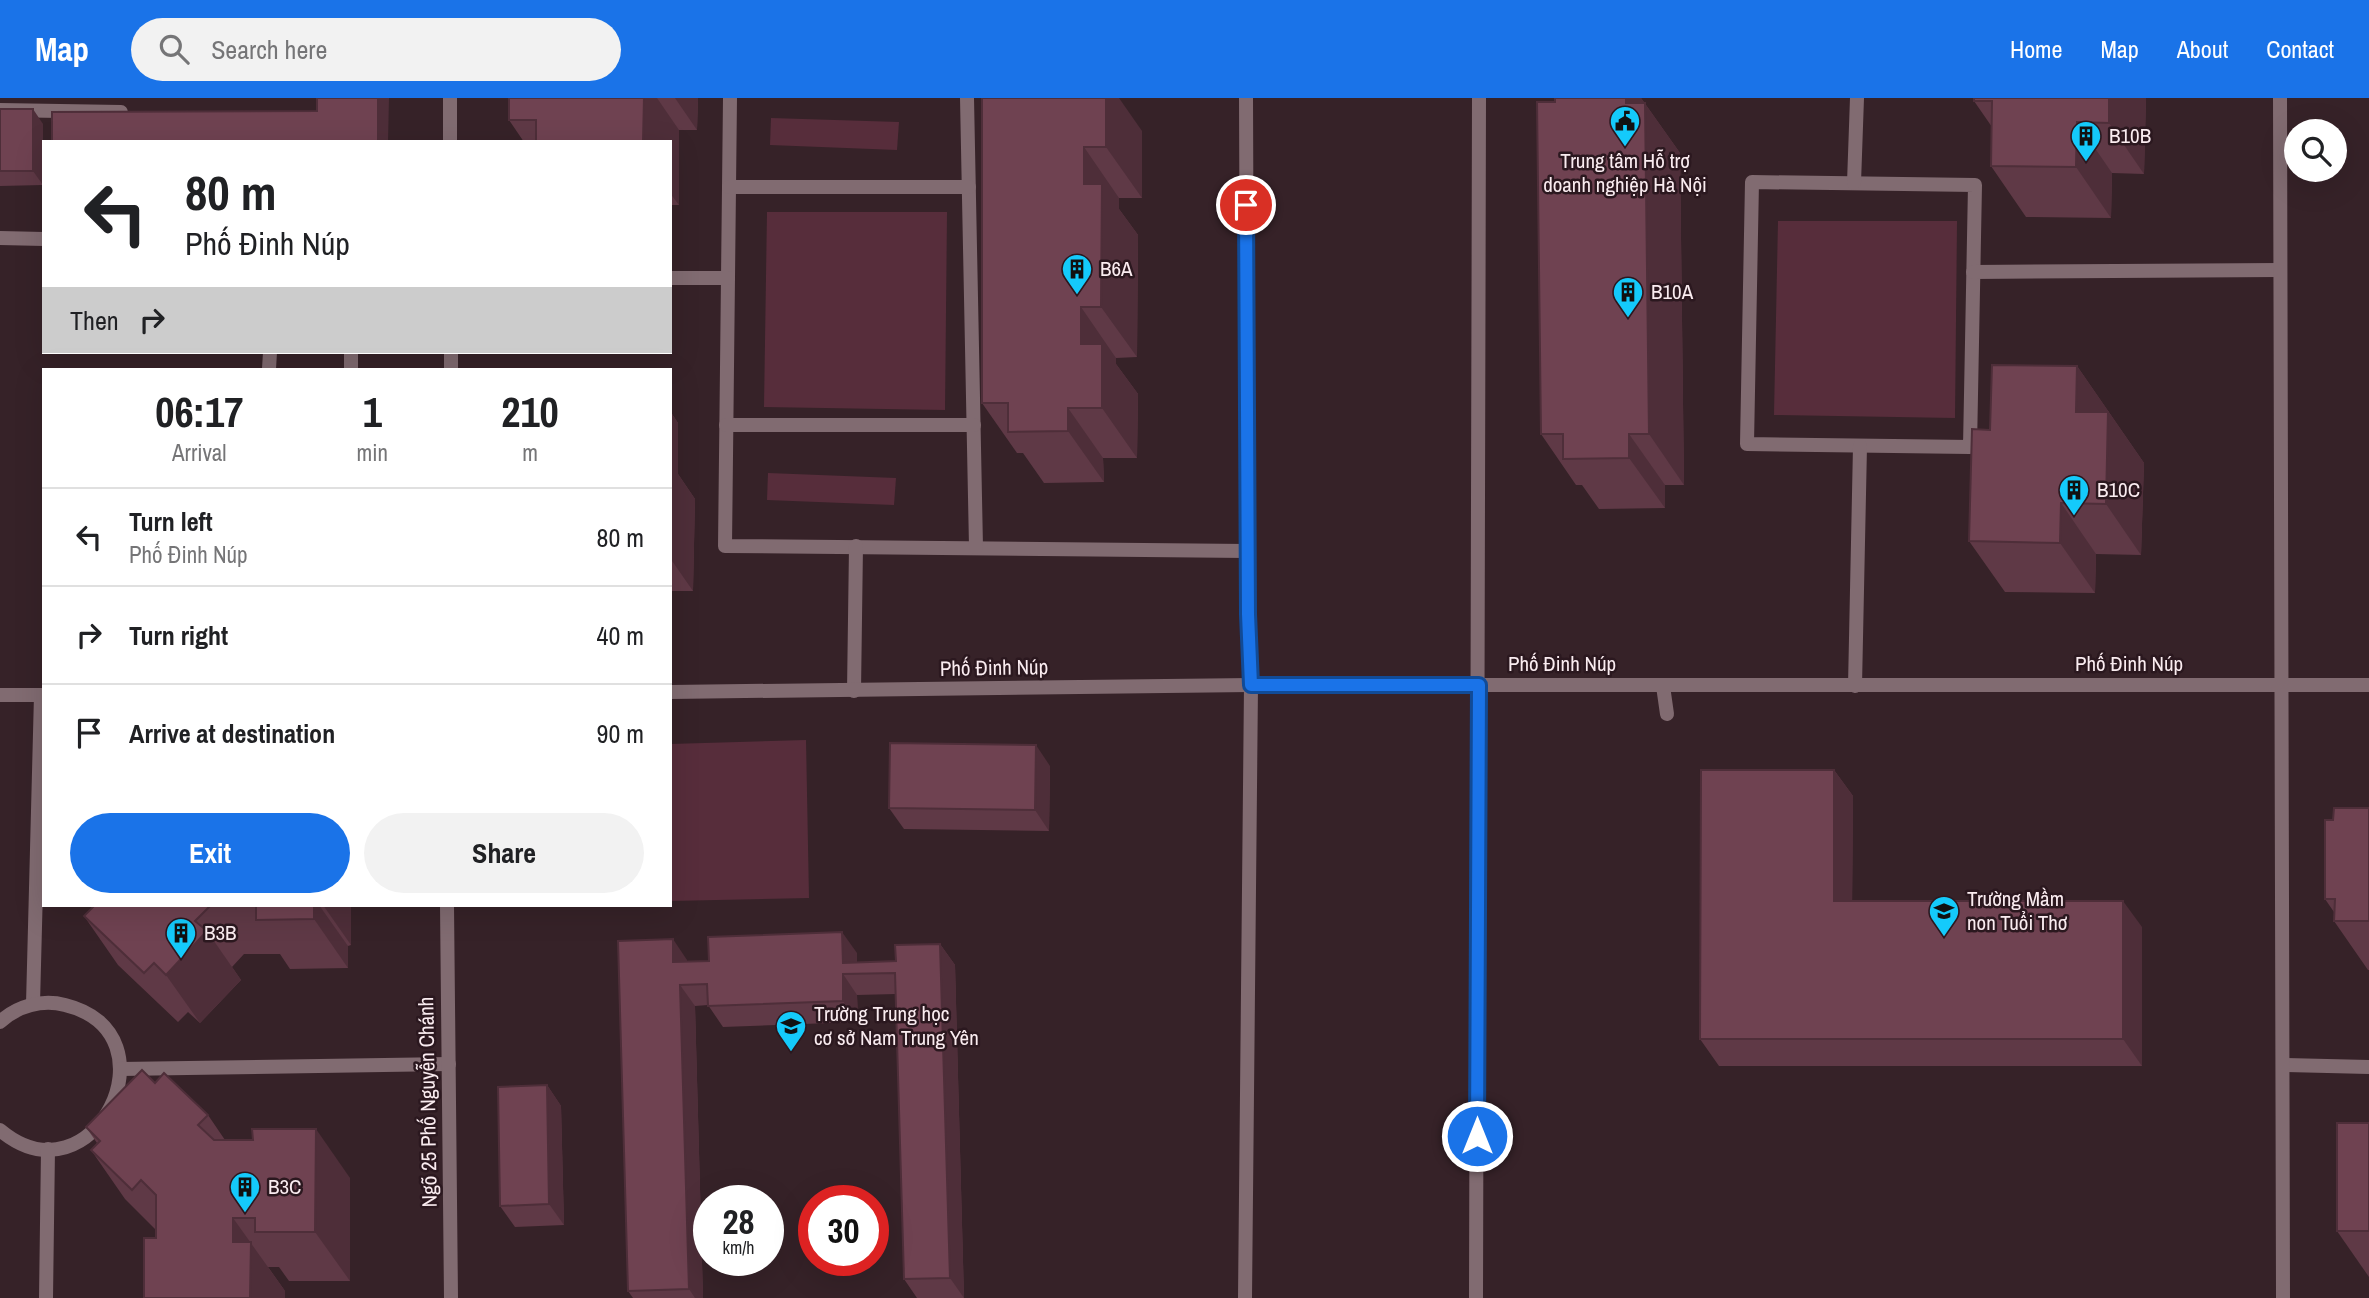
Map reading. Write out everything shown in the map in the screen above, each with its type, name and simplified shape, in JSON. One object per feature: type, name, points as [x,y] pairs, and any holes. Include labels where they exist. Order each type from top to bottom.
[{"type":"street","points":[[450,98],[450,140]]},
{"type":"street","points":[[730,98],[725,546],[1247,551]]},
{"type":"street","points":[[967,98],[976,547]]},
{"type":"street","points":[[1245,1298],[1251,685],[1247,551],[1246,98]]},
{"type":"street","points":[[1476,1298],[1479,98]]},
{"type":"street","points":[[1854,184],[1857,98]]},
{"type":"street","points":[[2280,98],[2279,685],[2283,1298]]},
{"type":"street","points":[[0,110],[133,112]]},
{"type":"street","points":[[1752,182],[1975,185],[1973,272],[1970,447],[1747,444],[1752,182]]},
{"type":"street","points":[[729,187],[969,187]]},
{"type":"street","points":[[0,238],[42,239]]},
{"type":"street","points":[[1973,272],[2280,270]]},
{"type":"street","points":[[672,278],[728,278]]},
{"type":"street","points":[[726,425],[974,425]]},
{"type":"street","points":[[1855,686],[1860,446]]},
{"type":"street","points":[[854,691],[856,546]]},
{"type":"street","name":"Phố Đinh Núp","points":[[672,692],[1251,685],[2369,685]]},
{"type":"street","points":[[1664,686],[1667,714]]},
{"type":"street","points":[[0,695],[42,695],[33,1004]]},
{"type":"street","name":"Ngõ 25 Phố Nguyễn Chánh","points":[[447,907],[451,1298]]},
{"type":"street","points":[[0,1022],[8,1015],[33,1004],[64,1004],[92,1017],[111,1040],[120,1069],[117,1095],[106,1118],[81,1140],[48,1149],[31,1147],[10,1138],[0,1130]]},
{"type":"street","points":[[120,1069],[449,1065]]},
{"type":"street","points":[[2283,1065],[2369,1067]]},
{"type":"street","points":[[46,1298],[48,1149]]},
{"type":"shaded area","points":[[771,118],[899,122],[897,150],[770,145]]},
{"type":"shaded area","points":[[767,212],[947,212],[945,410],[764,407]]},
{"type":"shaded area","points":[[1778,221],[1957,221],[1955,418],[1774,415]]},
{"type":"shaded area","points":[[768,473],[896,478],[894,505],[767,500]]},
{"type":"shaded area","points":[[806,740],[809,898],[672,901],[672,744]]},
{"type":"building","points":[[317,98],[378,98],[378,140],[52,140],[52,112],[317,111]]},
{"type":"building","points":[[509,98],[644,98],[643,140],[536,140],[536,120],[509,120]]},
{"type":"building","points":[[982,98],[1106,98],[1106,147],[1084,147],[1084,184],[1102,184],[1101,307],[1081,307],[1081,344],[1102,344],[1102,408],[1068,408],[1068,431],[1008,432],[1008,403],[982,403]]},
{"type":"building","points":[[1555,98],[1626,98],[1626,103],[1645,103],[1649,434],[1629,434],[1629,458],[1563,459],[1563,434],[1541,434],[1537,102],[1555,102]]},
{"type":"building","points":[[1974,98],[2109,98],[2109,123],[2077,122],[2076,167],[1991,166],[1992,101],[1974,101]]},
{"type":"building","points":[[0,109],[33,109],[33,171],[0,171]]},
{"type":"building","points":[[1992,365],[2077,366],[2076,412],[2108,412],[2106,504],[2061,503],[2060,543],[1969,541],[1972,429],[1990,430]]},
{"type":"building","points":[[890,743],[1036,745],[1035,810],[889,808]]},
{"type":"building","points":[[1701,770],[1834,770],[1834,901],[2123,901],[2123,1039],[1700,1039]]},
{"type":"building","points":[[2334,808],[2369,808],[2369,921],[2334,921],[2335,899],[2325,899],[2325,820],[2333,820]]},
{"type":"building","points":[[93,907],[209,907],[195,921],[207,931],[166,975],[154,963],[144,973],[84,916]]},
{"type":"building","points":[[256,907],[314,907],[314,919],[256,920]]},
{"type":"building","points":[[842,932],[843,963],[896,961],[895,945],[940,944],[950,1278],[904,1279],[895,973],[843,974],[843,1001],[708,1006],[707,984],[680,985],[689,1289],[628,1291],[618,941],[673,939],[673,962],[709,961],[708,937]]},
{"type":"building","points":[[142,1070],[155,1083],[164,1073],[208,1115],[198,1125],[214,1140],[253,1140],[252,1129],[316,1129],[315,1232],[255,1232],[255,1218],[233,1218],[233,1242],[251,1242],[250,1298],[144,1298],[144,1238],[156,1238],[156,1195],[141,1180],[132,1190],[91,1150],[100,1141],[86,1127]]},
{"type":"building","points":[[547,1085],[549,1204],[500,1206],[498,1087]]},
{"type":"building","points":[[2337,1123],[2369,1123],[2369,1231],[2337,1231]]},
{"type":"place","name":"Trung tâm Hỗ trợ doanh nghiệp Hà Nội","points":[[1625,148]]},
{"type":"place","name":"B10B","points":[[2086,163]]},
{"type":"place","name":"B6A","points":[[1077,296]]},
{"type":"place","name":"B10A","points":[[1628,319]]},
{"type":"place","name":"B10C","points":[[2074,517]]},
{"type":"place","name":"Trường Mầm non Tuổi Thơ","points":[[1944,938]]},
{"type":"place","name":"B3B","points":[[181,960]]},
{"type":"place","name":"Trường Trung học cơ sở Nam Trung Yên","points":[[791,1053]]},
{"type":"place","name":"B3C","points":[[245,1214]]},
{"type":"route","points":[[1246,205],[1248,614],[1251,685],[1479,685],[1477,1136]]}]
